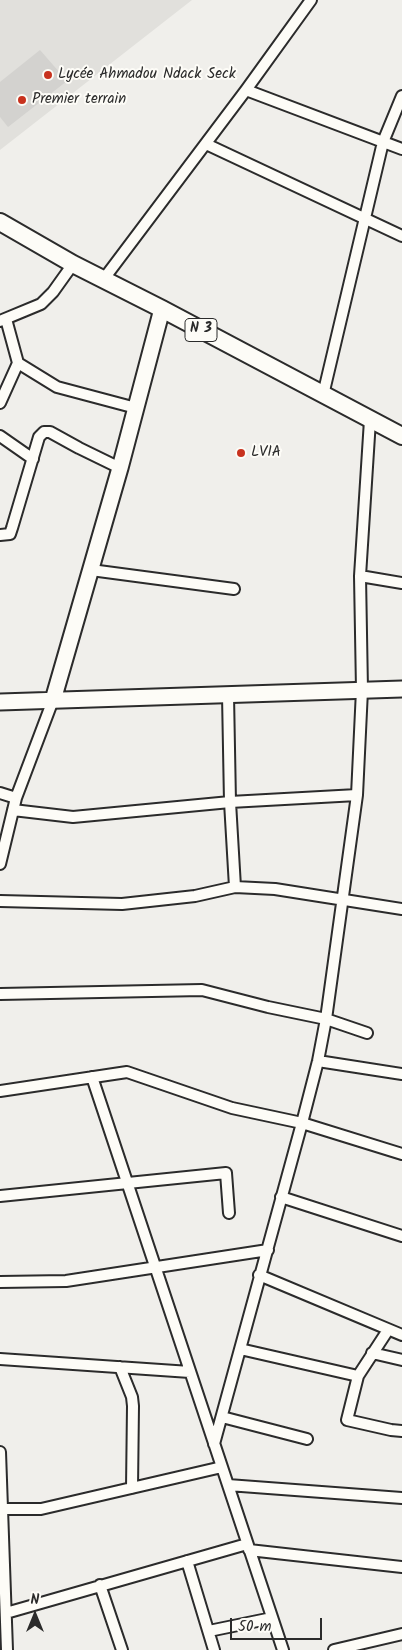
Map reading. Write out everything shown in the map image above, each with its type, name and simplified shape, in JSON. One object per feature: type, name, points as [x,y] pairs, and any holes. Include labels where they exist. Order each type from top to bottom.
[{"type":"main road","name":"N 3","points":[[0,222],[103,280],[162,309],[402,436]]},
{"type":"street","points":[[103,280],[206,144],[311,0]]},
{"type":"street","points":[[246,90],[402,149]]},
{"type":"street","points":[[323,395],[383,142],[402,96]]},
{"type":"street","points":[[206,144],[402,236]]},
{"type":"street","points":[[73,264],[54,292],[41,304],[3,320],[18,363],[58,387],[136,408]]},
{"type":"street","points":[[0,864],[1,852],[16,798],[53,700],[91,570],[162,309]]},
{"type":"street","points":[[0,403],[18,363]]},
{"type":"street","points":[[214,1444],[302,1123],[318,1061],[326,1019],[357,795],[362,690],[360,576],[370,420]]},
{"type":"street","points":[[0,536],[10,534],[39,437],[44,432],[50,432],[120,468]]},
{"type":"street","points":[[0,436],[32,459]]},
{"type":"street","points":[[91,570],[234,589]]},
{"type":"street","points":[[360,576],[402,583]]},
{"type":"street","points":[[0,702],[402,689]]},
{"type":"street","points":[[228,695],[230,802],[235,886]]},
{"type":"street","points":[[0,793],[16,798]]},
{"type":"street","points":[[13,810],[73,817],[230,802],[357,795]]},
{"type":"street","points":[[0,901],[122,904],[194,896],[235,886],[275,889],[402,909]]},
{"type":"street","points":[[0,994],[202,990],[268,1007],[326,1019],[367,1032]]},
{"type":"street","points":[[318,1061],[402,1074]]},
{"type":"street","points":[[0,1091],[127,1072],[232,1108],[302,1123],[402,1154]]},
{"type":"street","points":[[92,1077],[283,1650]]},
{"type":"street","points":[[0,1196],[226,1173],[229,1213]]},
{"type":"street","points":[[281,1197],[402,1236]]},
{"type":"street","points":[[0,1282],[66,1281],[268,1250]]},
{"type":"street","points":[[259,1275],[402,1335]]},
{"type":"street","points":[[388,1330],[358,1376],[347,1420],[402,1431]]},
{"type":"street","points":[[240,1349],[358,1376]]},
{"type":"street","points":[[372,1354],[402,1360]]},
{"type":"street","points":[[0,1359],[190,1372]]},
{"type":"street","points":[[120,1367],[132,1397],[133,1406],[132,1488]]},
{"type":"street","points":[[222,1417],[307,1439]]},
{"type":"street","points":[[0,1452],[2,1573],[7,1650]]},
{"type":"street","points":[[2,1509],[40,1509],[222,1467]]},
{"type":"street","points":[[228,1485],[402,1498]]},
{"type":"street","points":[[6,1612],[186,1561],[248,1547],[402,1567]]},
{"type":"street","points":[[186,1561],[214,1650]]},
{"type":"street","points":[[100,1586],[122,1650]]},
{"type":"street","points":[[208,1632],[272,1618]]},
{"type":"street","points":[[334,1650],[402,1634]]},
{"type":"shaded area","name":"Lycée Ahmadou Ndack Seck","points":[[0,0],[192,0],[0,150]]},
{"type":"shaded area","name":"Premier terrain","points":[[40,50],[67,81],[8,127],[0,117],[0,82]]},
{"type":"place","name":"Lycée Ahmadou Ndack Seck","points":[[48,75]]},
{"type":"place","name":"Premier terrain","points":[[22,100]]},
{"type":"place","name":"LVIA","points":[[241,453]]}]
